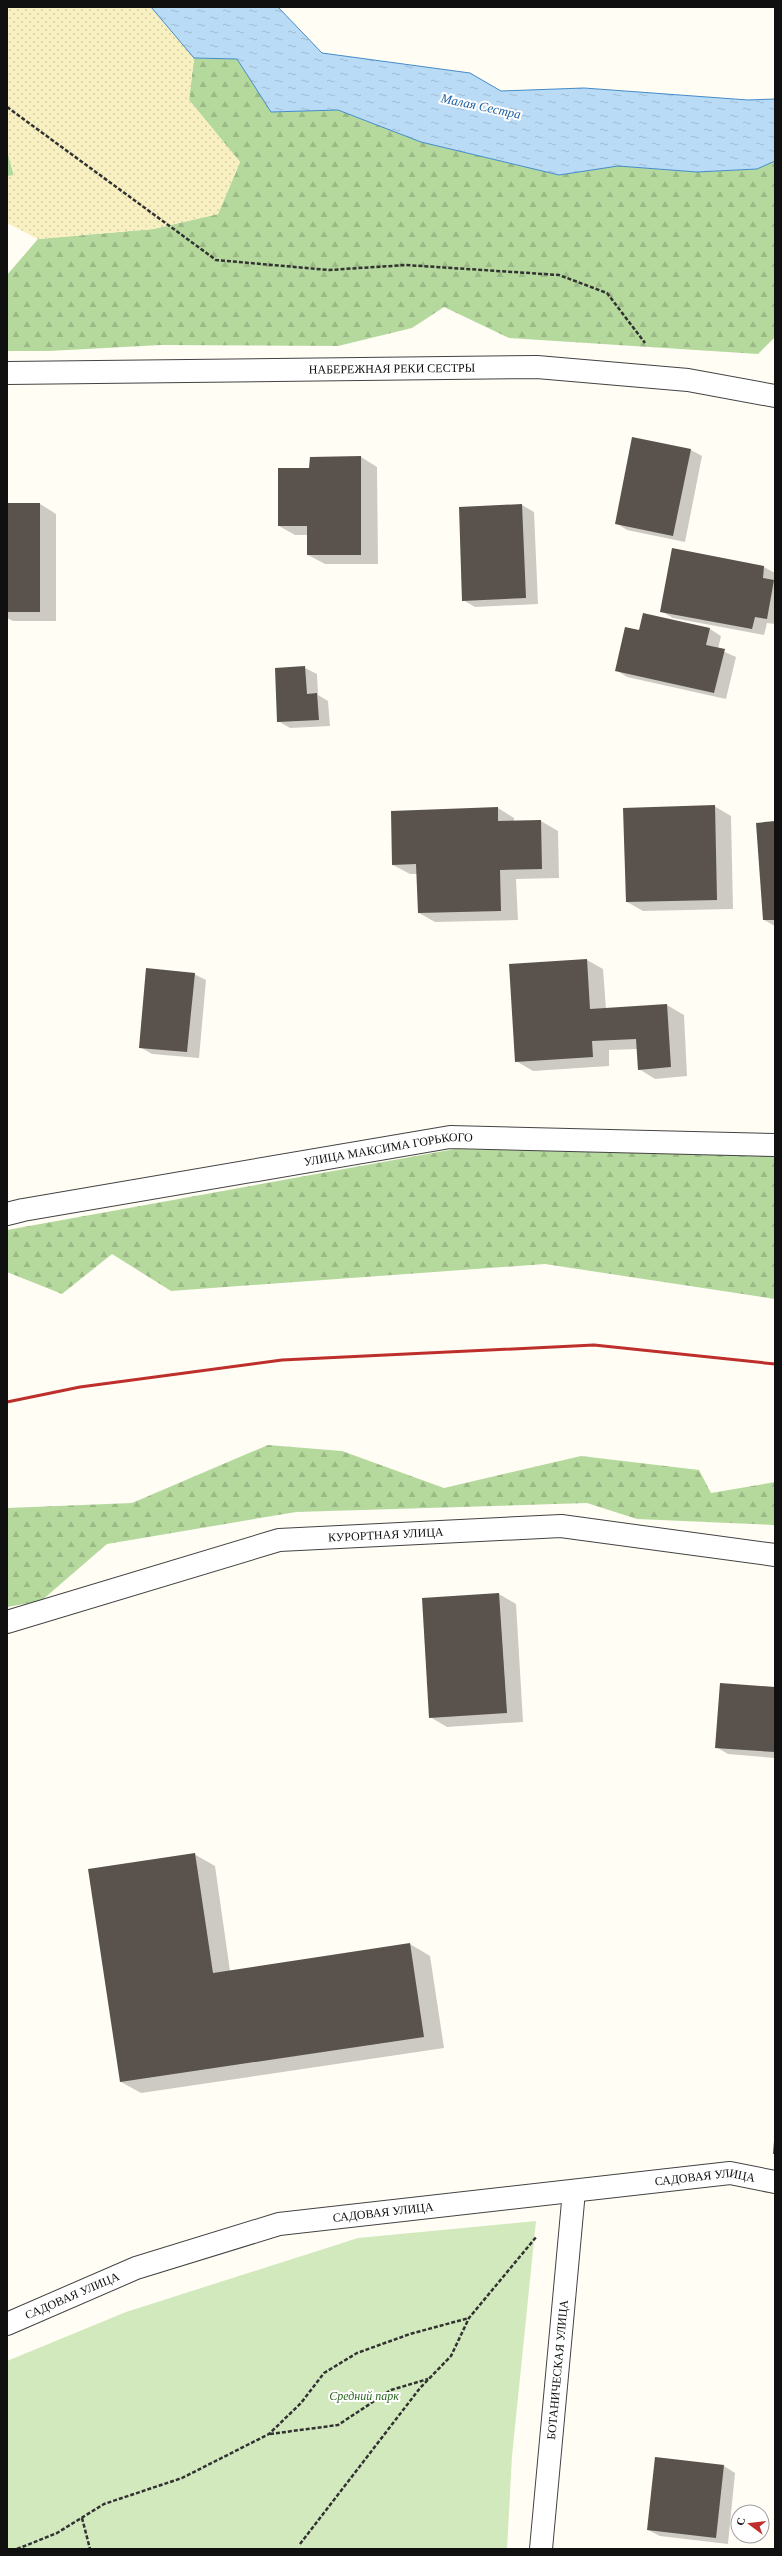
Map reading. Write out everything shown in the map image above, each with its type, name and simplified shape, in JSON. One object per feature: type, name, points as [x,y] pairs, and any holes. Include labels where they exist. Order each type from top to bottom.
[{"type":"street","name":"НАБЕРЕЖНАЯ РЕКИ СЕСТРЫ","points":[[7,373],[537,367],[671,378],[775,396]]},
{"type":"street","name":"УЛИЦА МАКСИМА ГОРЬКОГО","points":[[7,1214],[23,1210],[450,1137],[775,1145]]},
{"type":"street","name":"КУРОРТНАЯ УЛИЦА","points":[[7,1622],[279,1540],[561,1526],[775,1554]]},
{"type":"street","name":"САДОВАЯ УЛИЦА","points":[[7,2324],[136,2268],[279,2224],[730,2173],[775,2182]]},
{"type":"street","name":"БОТАНИЧЕСКАЯ УЛИЦА","points":[[540,2549],[574,2191]]},
{"type":"path","points":[[7,107],[216,260],[329,270],[406,265],[559,274],[607,293],[671,378]]},
{"type":"path","points":[[300,2544],[428,2379],[451,2356],[469,2318],[539,2234]]},
{"type":"path","points":[[17,2549],[57,2533],[104,2504],[182,2478],[269,2434],[301,2403],[324,2373],[357,2353],[410,2334],[469,2318]]},
{"type":"path","points":[[269,2434],[338,2425],[391,2390],[428,2379]]},
{"type":"path","points":[[82,2518],[90,2549]]},
{"type":"green space","points":[[194,58],[237,59],[271,112],[338,110],[421,142],[559,175],[618,166],[697,172],[757,169],[775,161],[775,337],[758,354],[509,338],[444,307],[412,328],[338,346],[161,345],[49,351],[7,351],[7,275],[38,239],[153,229],[218,214],[240,162],[189,100]]},
{"type":"green space","points":[[7,150],[14,176],[7,176]]},
{"type":"green space","points":[[455,1149],[775,1156],[775,1299],[545,1264],[171,1291],[112,1254],[62,1294],[7,1272],[7,1230]]},
{"type":"green space","points":[[268,1445],[342,1451],[444,1488],[581,1456],[699,1470],[711,1493],[775,1482],[775,1525],[637,1519],[587,1503],[296,1512],[107,1544],[41,1601],[7,1607],[7,1508],[132,1503]]},
{"type":"green space","name":"Средний парк","points":[[536,2221],[512,2456],[507,2549],[7,2549],[7,2361],[126,2312],[358,2238]]},
{"type":"sand","points":[[7,7],[151,7],[194,58],[189,100],[240,162],[218,214],[153,229],[38,239],[7,223],[7,176],[14,175],[7,150]]},
{"type":"water","name":"Малая Сестра","points":[[151,7],[278,7],[322,53],[470,73],[501,91],[584,88],[748,100],[775,99],[775,161],[757,169],[697,172],[618,166],[559,175],[421,142],[338,110],[271,112],[237,59],[194,58]]},
{"type":"building","points":[[632,437],[691,449],[673,536],[615,524]]},
{"type":"building","points":[[361,456],[361,555],[307,555],[307,526],[278,526],[278,468],[309,468],[310,457]]},
{"type":"building","points":[[7,503],[40,503],[40,612],[7,612]]},
{"type":"building","points":[[522,504],[526,598],[462,601],[459,507]]},
{"type":"building","points":[[672,548],[764,566],[763,578],[774,580],[767,619],[755,617],[752,629],[660,612]]},
{"type":"building","points":[[643,613],[710,628],[706,645],[725,649],[714,693],[615,671],[625,627],[639,630]]},
{"type":"building","points":[[305,666],[307,694],[317,693],[319,720],[277,722],[275,668]]},
{"type":"building","points":[[715,805],[717,900],[626,902],[623,808]]},
{"type":"building","points":[[498,807],[498,821],[541,820],[542,869],[500,870],[501,911],[418,913],[416,864],[392,865],[391,811]]},
{"type":"building","points":[[775,821],[775,920],[763,920],[756,823]]},
{"type":"building","points":[[587,959],[590,1009],[667,1004],[671,1067],[638,1070],[636,1039],[592,1041],[593,1057],[515,1062],[509,964]]},
{"type":"building","points":[[146,968],[195,973],[187,1052],[139,1048]]},
{"type":"building","points":[[499,1593],[507,1713],[429,1718],[422,1598]]},
{"type":"building","points":[[720,1683],[775,1687],[775,1752],[715,1748]]},
{"type":"building","points":[[195,1853],[213,1973],[410,1943],[424,2037],[120,2082],[88,1869]]},
{"type":"building","points":[[774,2141],[775,2154],[773,2154]]},
{"type":"building","points":[[655,2457],[724,2465],[716,2538],[647,2530]]},
{"type":"railway","points":[[7,1402],[80,1387],[282,1360],[594,1345],[775,1364]]}]
